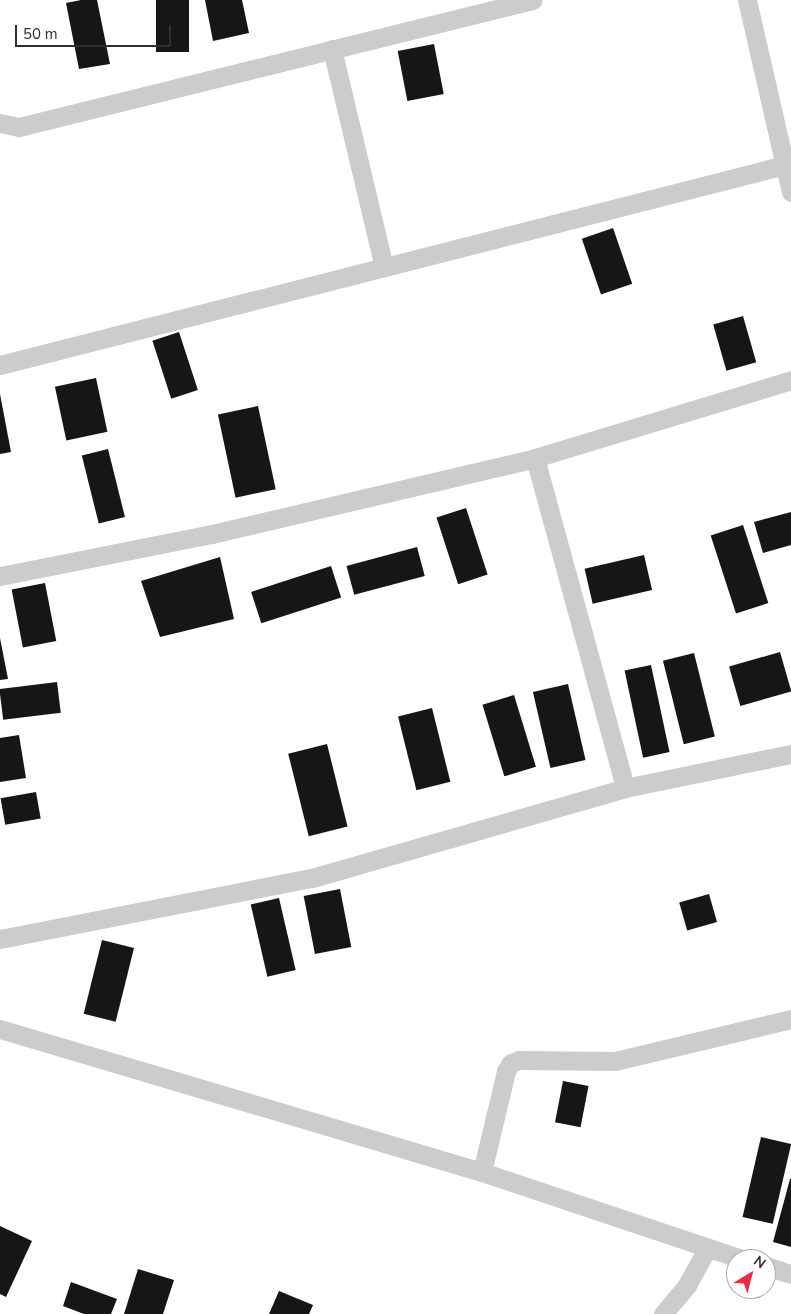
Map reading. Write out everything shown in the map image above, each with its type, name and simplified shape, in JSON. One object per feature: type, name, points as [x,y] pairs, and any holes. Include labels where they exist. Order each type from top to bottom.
[{"type":"street","points":[[0,123],[19,126],[533,0]]},
{"type":"street","points":[[747,0],[783,124],[785,165],[791,192]]},
{"type":"street","points":[[332,49],[384,267]]},
{"type":"street","points":[[0,365],[785,165]]},
{"type":"street","points":[[0,576],[212,534],[535,458],[791,380]]},
{"type":"street","points":[[535,458],[625,788]]},
{"type":"street","points":[[0,939],[312,878],[625,788],[791,754]]},
{"type":"street","points":[[482,1172],[506,1071],[511,1063],[519,1060],[615,1061],[791,1019]]},
{"type":"street","points":[[0,1029],[482,1172],[726,1254]]},
{"type":"street","points":[[663,1314],[687,1285],[707,1249]]},
{"type":"street","points":[[776,1269],[791,1274]]},
{"type":"building","points":[[81,0],[97,0],[110,64],[79,69],[66,3]]},
{"type":"building","points":[[156,0],[189,0],[189,52],[156,52]]},
{"type":"building","points":[[205,0],[242,0],[249,33],[213,41]]},
{"type":"building","points":[[434,44],[444,94],[407,101],[398,51]]},
{"type":"building","points":[[613,228],[632,284],[601,295],[582,239]]},
{"type":"building","points":[[743,316],[756,362],[726,371],[713,325]]},
{"type":"building","points":[[179,332],[198,390],[171,399],[152,341]]},
{"type":"building","points":[[96,378],[107,432],[66,441],[55,387]]},
{"type":"building","points":[[0,394],[11,452],[0,454]]},
{"type":"building","points":[[258,406],[276,489],[236,498],[218,415]]},
{"type":"building","points":[[108,449],[125,517],[99,523],[82,456]]},
{"type":"building","points":[[466,508],[488,575],[458,584],[437,518]]},
{"type":"building","points":[[791,512],[791,545],[763,553],[754,522]]},
{"type":"building","points":[[743,525],[768,603],[736,613],[711,536]]},
{"type":"building","points":[[417,547],[425,576],[354,595],[346,566]]},
{"type":"building","points":[[644,555],[652,590],[593,604],[585,569]]},
{"type":"building","points":[[220,557],[234,619],[160,637],[141,581]]},
{"type":"building","points":[[331,566],[341,597],[261,623],[251,592]]},
{"type":"building","points":[[45,583],[56,641],[23,647],[12,589]]},
{"type":"building","points":[[0,638],[8,679],[0,680]]},
{"type":"building","points":[[780,652],[791,691],[740,706],[729,667]]},
{"type":"building","points":[[694,653],[715,736],[684,744],[663,661]]},
{"type":"building","points":[[651,665],[670,752],[643,758],[625,671]]},
{"type":"building","points":[[57,682],[61,713],[3,720],[0,689]]},
{"type":"building","points":[[568,684],[586,760],[550,768],[533,692]]},
{"type":"building","points":[[514,695],[536,767],[504,776],[482,705]]},
{"type":"building","points":[[432,708],[450,782],[416,790],[398,716]]},
{"type":"building","points":[[19,735],[26,778],[0,782],[0,738]]},
{"type":"building","points":[[327,744],[348,826],[309,836],[288,754]]},
{"type":"building","points":[[36,792],[41,819],[5,825],[1,798]]},
{"type":"building","points":[[340,889],[351,947],[315,954],[304,896]]},
{"type":"building","points":[[709,894],[717,922],[687,930],[679,903]]},
{"type":"building","points":[[279,898],[296,970],[267,977],[251,905]]},
{"type":"building","points":[[102,940],[134,948],[116,1022],[84,1014]]},
{"type":"building","points":[[563,1081],[589,1086],[581,1127],[555,1122]]},
{"type":"building","points":[[761,1137],[791,1144],[773,1224],[743,1217]]},
{"type":"building","points":[[791,1179],[791,1247],[773,1242]]},
{"type":"building","points":[[0,1226],[32,1241],[6,1297],[0,1294]]},
{"type":"building","points":[[138,1269],[174,1280],[163,1314],[124,1314]]},
{"type":"building","points":[[71,1282],[117,1299],[111,1314],[84,1314],[63,1306]]},
{"type":"building","points":[[279,1291],[313,1305],[309,1314],[269,1314]]}]
